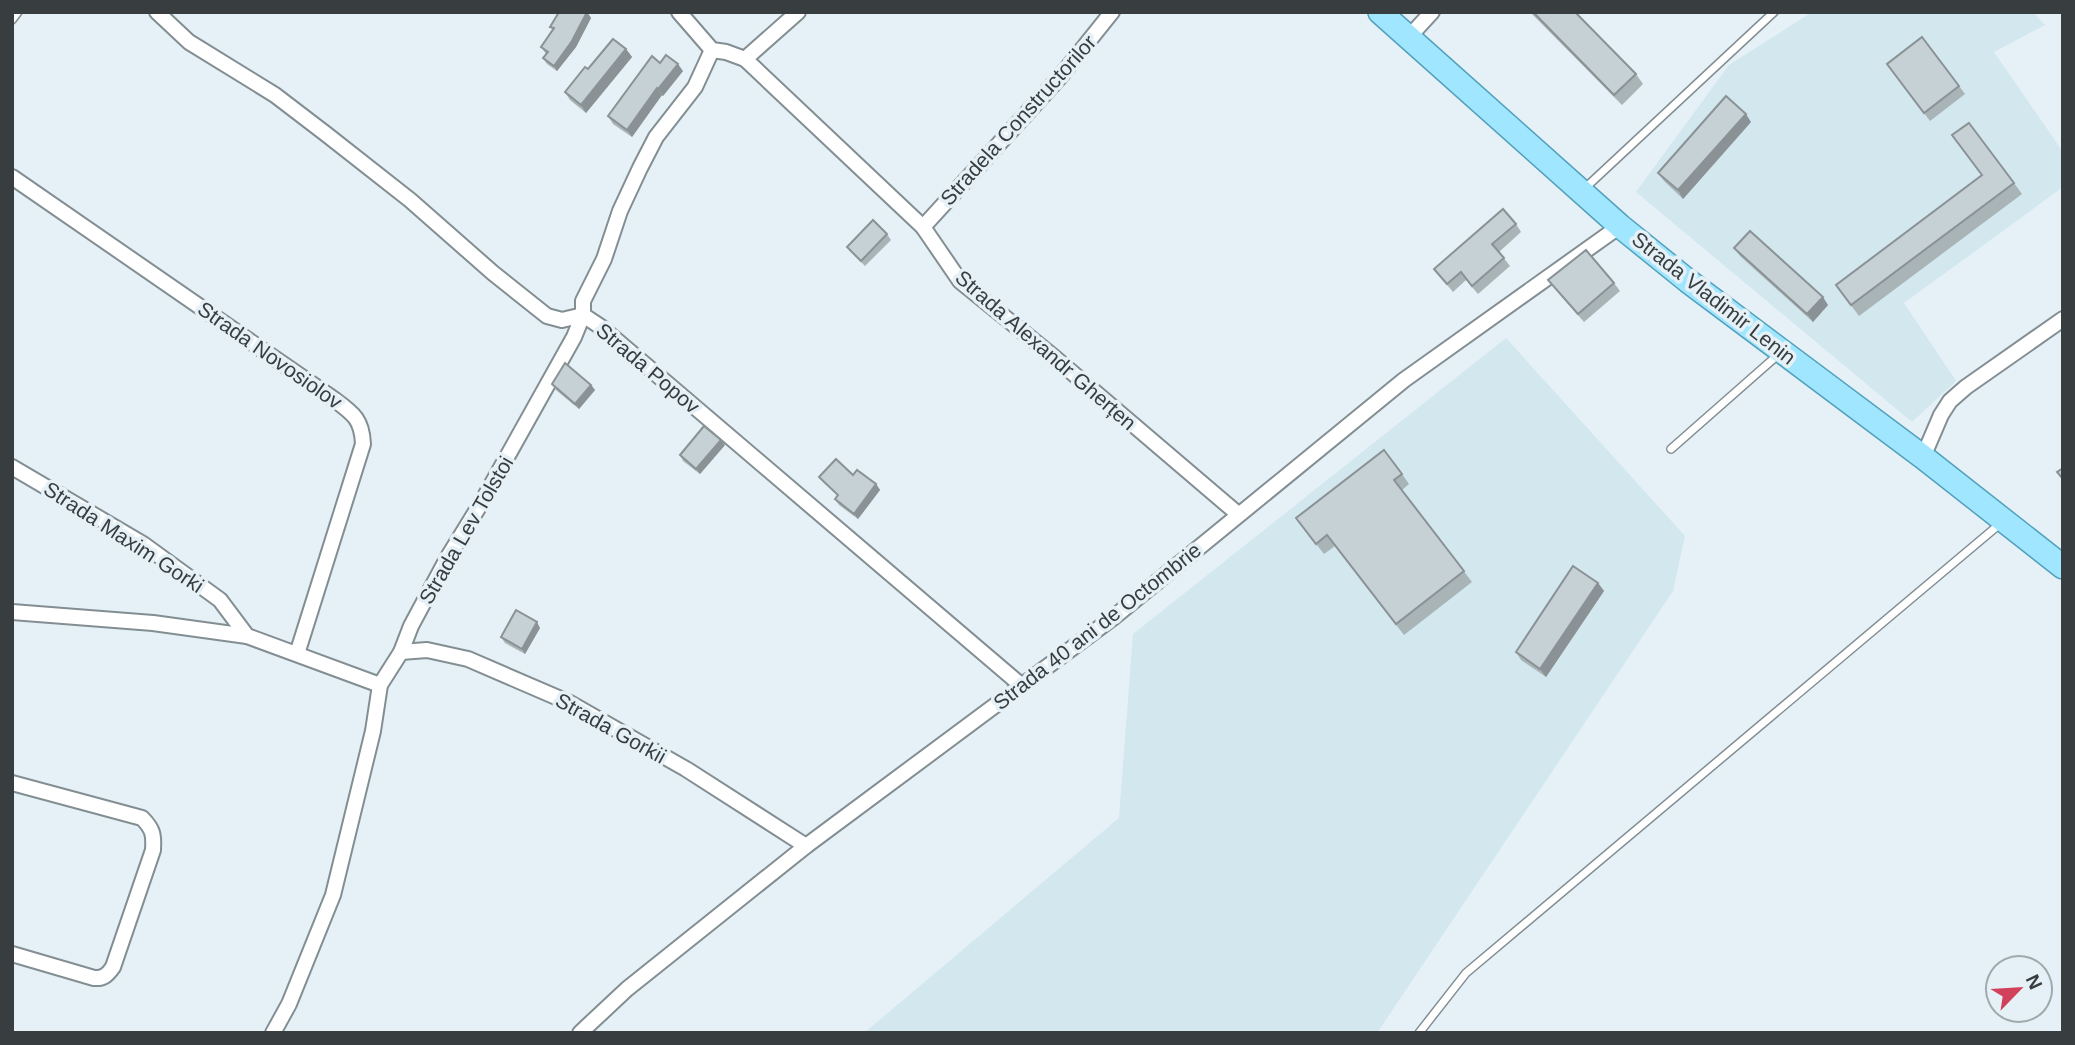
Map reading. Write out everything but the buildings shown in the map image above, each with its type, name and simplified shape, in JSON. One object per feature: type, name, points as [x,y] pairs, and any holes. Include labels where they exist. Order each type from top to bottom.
[{"type":"main road","name":"Strada Vladimir Lenin","points":[[1380,12],[1620,226],[1688,281],[1923,457],[2063,567]]},
{"type":"street","name":"Strada Popov","points":[[157,12],[189,42],[275,95],[326,134],[410,200],[547,316],[562,320],[583,314],[1022,686]]},
{"type":"street","points":[[679,12],[712,50]]},
{"type":"street","points":[[745,59],[798,12]]},
{"type":"street","name":"Stradela Constructorilor","points":[[923,228],[1060,77],[1112,12]]},
{"type":"street","points":[[1409,37],[1432,12]]},
{"type":"street","name":"Strada Lev Tolstoi","points":[[274,1033],[289,1004],[333,895],[373,731],[380,685],[401,652],[425,599],[574,337],[583,314],[583,301],[604,259],[620,212],[640,168],[656,137],[695,87],[712,50]]},
{"type":"street","name":"Strada Alexandr Gherțen","points":[[712,50],[745,59],[923,228],[960,281],[1238,514]]},
{"type":"street","name":"Strada Novosiolov","points":[[12,177],[352,412],[362,428],[363,444],[297,654]]},
{"type":"street","name":"Strada 40 ani de Octombrie","points":[[580,1033],[636,981],[806,845],[1114,617],[1404,380],[1620,226]]},
{"type":"street","points":[[1923,457],[1950,401],[2063,319]]},
{"type":"street","name":"Strada Maxim Gorki","points":[[12,467],[143,544],[220,600],[247,636]]},
{"type":"street","points":[[12,612],[153,623],[247,636],[380,685]]},
{"type":"street","name":"Strada Gorkii","points":[[401,652],[427,650],[468,659],[570,703],[686,769],[806,845]]},
{"type":"street","points":[[12,783],[142,818],[154,835],[153,850],[113,967],[107,975],[101,979],[94,978],[12,954]]},
{"type":"lane","points":[[12,20],[18,12]]},
{"type":"lane","points":[[1583,191],[1774,12]]},
{"type":"lane","points":[[1671,449],[1783,351]]},
{"type":"lane","points":[[1419,1033],[1466,973],[2005,521]]},
{"type":"shaded area","points":[[1812,12],[2033,12],[2045,25],[1994,52],[2063,152],[2063,187],[1904,303],[1956,381],[1912,422],[1636,192],[1729,65]]},
{"type":"shaded area","points":[[1506,338],[1685,536],[1673,591],[1377,1033],[864,1033],[1119,818],[1133,634]]}]
